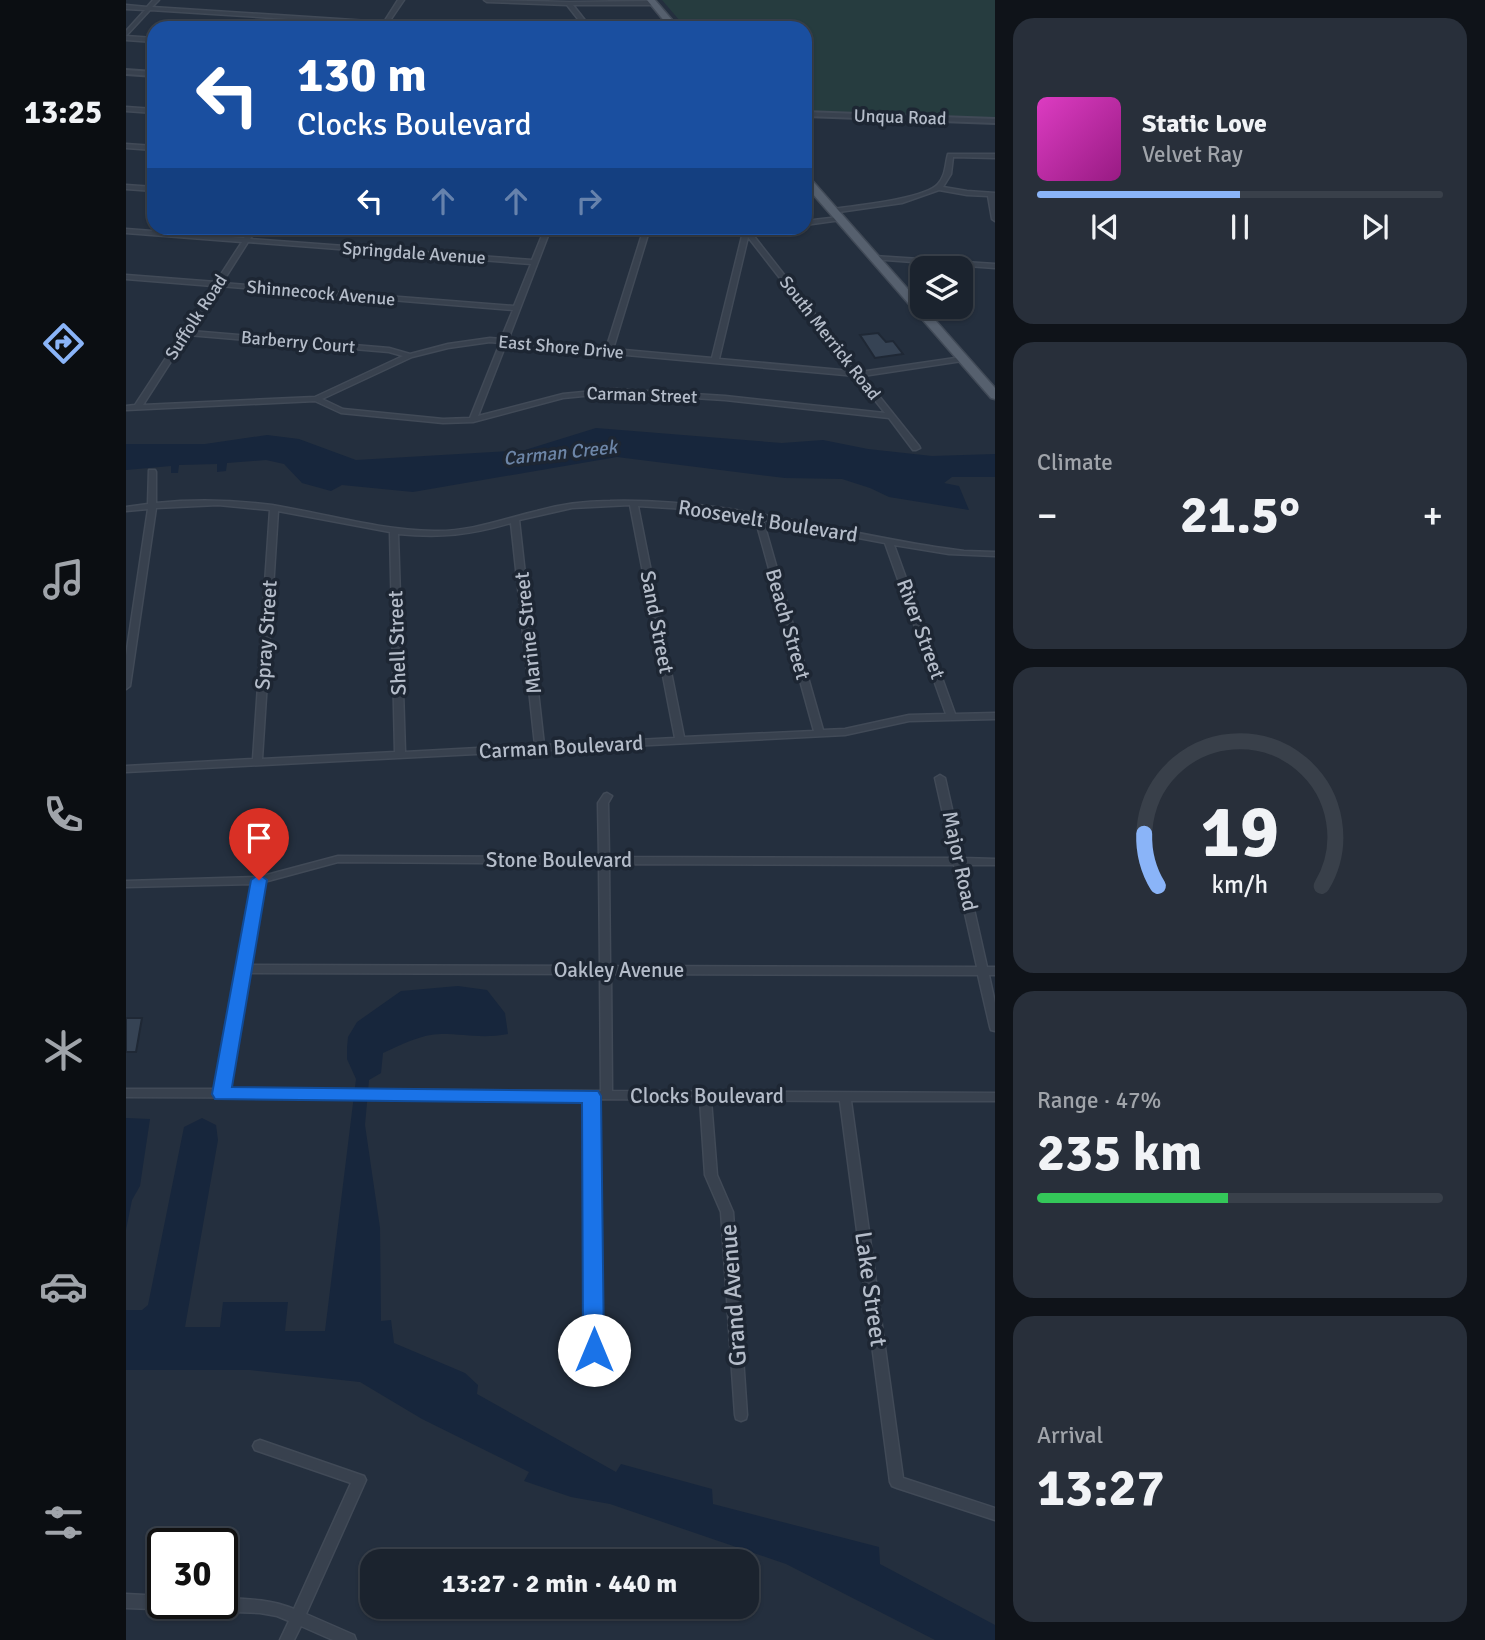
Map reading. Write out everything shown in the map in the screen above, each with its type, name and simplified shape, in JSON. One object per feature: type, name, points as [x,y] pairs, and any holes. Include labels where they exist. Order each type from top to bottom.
[{"type":"main road","points":[[652,1],[669,21]]},
{"type":"main road","points":[[812,187],[995,395]]},
{"type":"street","points":[[126,7],[155,0]]},
{"type":"street","points":[[126,36],[155,0]]},
{"type":"street","points":[[387,21],[401,0]]},
{"type":"street","points":[[487,0],[569,4],[652,1]]},
{"type":"street","points":[[569,4],[582,21]]},
{"type":"street","points":[[126,7],[315,21]]},
{"type":"street","points":[[126,36],[147,39]]},
{"type":"street","points":[[126,72],[147,74]]},
{"type":"street","points":[[126,109],[147,110]]},
{"type":"street","name":"Unqua Road","points":[[812,114],[995,121]]},
{"type":"street","points":[[126,146],[147,148]]},
{"type":"street","points":[[939,188],[948,174],[949,156],[995,156]]},
{"type":"street","points":[[126,187],[147,188]]},
{"type":"street","points":[[812,221],[902,201],[939,188],[993,195],[995,219]]},
{"type":"street","name":"Springdale Avenue","points":[[126,231],[147,233]]},
{"type":"street","name":"Springdale Avenue","points":[[179,235],[535,262]]},
{"type":"street","name":"Suffolk Road","points":[[138,407],[249,235]]},
{"type":"street","points":[[473,420],[545,235]]},
{"type":"street","points":[[609,351],[645,235]]},
{"type":"street","points":[[715,361],[744,235]]},
{"type":"street","name":"South Merrick Road","points":[[750,235],[916,448]]},
{"type":"street","points":[[874,258],[995,266]]},
{"type":"street","name":"Shinnecock Avenue","points":[[126,277],[517,308]]},
{"type":"street","name":"Barberry Court","points":[[186,333],[389,349],[410,356]]},
{"type":"street","name":"East Shore Drive","points":[[126,408],[316,398],[410,356],[449,346],[490,340],[859,374],[962,359]]},
{"type":"street","name":"Carman Street","points":[[316,398],[341,411],[411,419],[473,420],[563,396],[614,391],[725,398],[891,416]]},
{"type":"street","points":[[126,686],[152,506],[152,472]]},
{"type":"street","name":"Roosevelt Boulevard","points":[[126,509],[210,503],[274,508],[337,522],[394,531],[437,534],[463,532],[566,507],[634,504],[688,507],[758,516],[956,554],[995,554]]},
{"type":"street","name":"Sand Street","points":[[634,504],[680,740]]},
{"type":"street","name":"Spray Street","points":[[257,762],[274,508]]},
{"type":"street","name":"Beach Street","points":[[758,516],[819,732]]},
{"type":"street","name":"Marine Street","points":[[515,519],[540,747]]},
{"type":"street","name":"Shell Street","points":[[394,531],[400,755]]},
{"type":"street","name":"River Street","points":[[889,542],[952,717]]},
{"type":"street","name":"Carman Boulevard","points":[[126,769],[845,732],[909,718],[995,716]]},
{"type":"street","name":"Major Road","points":[[940,778],[989,971],[995,1027]]},
{"type":"street","points":[[607,796],[603,803],[607,1096]]},
{"type":"street","name":"Stone Boulevard","points":[[126,884],[259,880],[338,859],[995,862]]},
{"type":"street","points":[[221,1094],[259,880]]},
{"type":"street","name":"Oakley Avenue","points":[[244,968],[989,971]]},
{"type":"street","name":"Clocks Boulevard","points":[[126,1093],[995,1097]]},
{"type":"street","points":[[592,1096],[594,1350]]},
{"type":"street","name":"Grand Avenue","points":[[705,1096],[711,1175],[727,1212],[741,1415]]},
{"type":"street","name":"Lake Street","points":[[845,1097],[897,1482],[995,1514]]},
{"type":"street","points":[[260,1446],[359,1480],[287,1640]]},
{"type":"street","points":[[126,1601],[260,1606],[298,1617],[349,1640]]},
{"type":"green space","points":[[662,0],[995,0],[995,120],[812,113],[812,21],[680,21]]},
{"type":"water","name":"Carman Creek","points":[[596,428],[782,443],[823,440],[868,449],[932,456],[995,454],[995,477],[952,477],[944,483],[959,486],[969,510],[889,497],[842,479],[785,478],[617,457],[413,492],[342,485],[331,491],[302,483],[284,464],[266,460],[227,463],[226,471],[217,472],[217,464],[179,465],[178,473],[171,473],[171,466],[126,470],[126,444],[205,444],[267,435],[299,439],[356,460],[525,450]]},
{"type":"water","points":[[458,986],[487,990],[505,1013],[508,1034],[434,1034],[419,1038],[383,1053],[381,1073],[369,1080],[365,1125],[380,1228],[381,1321],[391,1320],[394,1343],[465,1373],[478,1385],[477,1394],[616,1472],[621,1464],[712,1489],[713,1504],[879,1547],[880,1564],[995,1625],[995,1640],[935,1640],[786,1564],[759,1555],[759,1549],[742,1549],[610,1504],[571,1497],[524,1481],[529,1472],[422,1419],[360,1382],[250,1370],[126,1370],[126,1310],[142,1310],[148,1305],[184,1127],[202,1118],[216,1125],[218,1140],[185,1327],[220,1327],[223,1302],[288,1302],[285,1331],[325,1331],[356,1079],[347,1059],[348,1037],[357,1022],[401,991]]},
{"type":"water","points":[[126,1118],[150,1119],[140,1186],[132,1200],[126,1230]]},
{"type":"building","points":[[878,333],[886,342],[893,341],[903,354],[875,358],[860,335]]},
{"type":"building","points":[[126,1018],[142,1018],[136,1052],[126,1052]]},
{"type":"route","points":[[259,880],[221,1094],[592,1096],[594,1350]]}]
